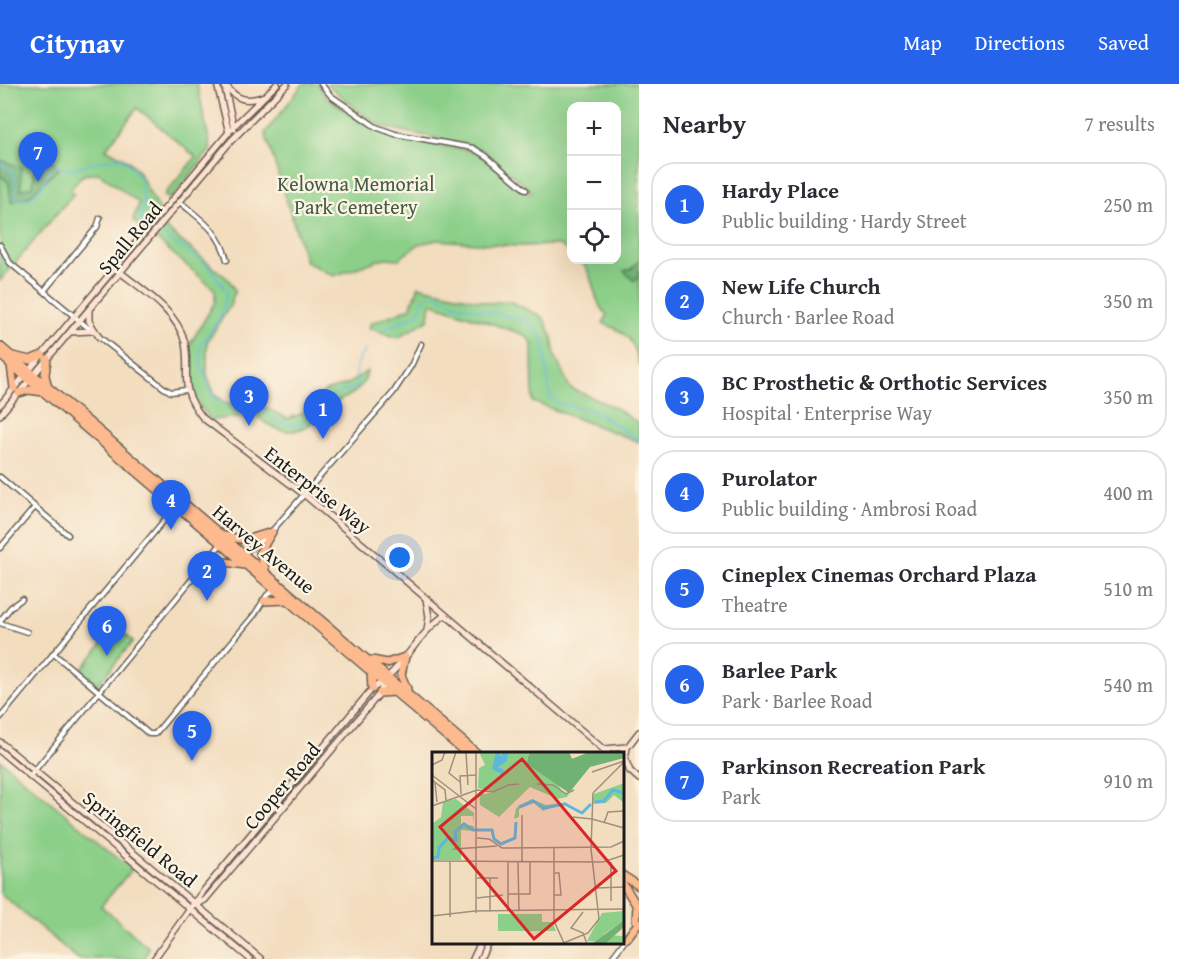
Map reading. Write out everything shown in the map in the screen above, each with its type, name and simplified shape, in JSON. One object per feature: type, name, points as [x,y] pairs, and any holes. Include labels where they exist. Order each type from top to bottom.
[{"type":"highway","name":"Harvey Avenue","points":[[0,346],[29,375],[268,574],[290,598],[370,671],[414,698],[477,752]]},
{"type":"highway","name":"Harvey Avenue","points":[[0,355],[11,365],[29,375]]},
{"type":"highway","points":[[11,355],[30,360],[44,357],[47,390],[16,390],[11,365]]},
{"type":"highway","name":"Harvey Avenue","points":[[47,390],[275,590]]},
{"type":"highway","points":[[177,506],[192,509]]},
{"type":"highway","points":[[223,536],[246,540],[272,532]]},
{"type":"highway","points":[[268,574],[260,560],[260,552],[272,532]]},
{"type":"highway","points":[[224,547],[243,554]]},
{"type":"highway","points":[[204,567],[225,562],[245,565]]},
{"type":"highway","points":[[275,590],[290,598]]},
{"type":"highway","points":[[264,601],[290,598]]},
{"type":"highway","name":"Harvey Avenue","points":[[290,598],[367,658],[395,692],[465,752]]},
{"type":"highway","points":[[367,658],[387,663],[405,657]]},
{"type":"highway","points":[[405,657],[401,675],[404,684],[414,698]]},
{"type":"highway","points":[[370,671],[372,689]]},
{"type":"highway","points":[[380,693],[395,692]]},
{"type":"highway","points":[[624,876],[639,886]]},
{"type":"highway","points":[[624,885],[639,893]]},
{"type":"highway","points":[[624,886],[637,906],[638,918],[627,938]]},
{"type":"main road","points":[[218,84],[228,133],[236,136]]},
{"type":"main road","points":[[225,84],[236,136]]},
{"type":"main road","points":[[225,84],[230,92],[242,100],[252,100],[270,92]]},
{"type":"main road","name":"Spall Road","points":[[44,357],[81,320],[234,126],[278,84]]},
{"type":"main road","name":"Spall Road","points":[[157,225],[286,84]]},
{"type":"main road","name":"Spall Road","points":[[0,405],[44,357],[74,316],[118,271]]},
{"type":"main road","name":"Enterprise Way","points":[[118,271],[169,313],[179,327],[185,342],[186,390],[191,404],[202,418],[306,496],[603,751]]},
{"type":"main road","points":[[89,310],[89,321],[99,337]]},
{"type":"main road","points":[[70,332],[92,331]]},
{"type":"main road","name":"Spall Road","points":[[0,415],[16,390]]},
{"type":"main road","points":[[426,599],[429,617],[427,631]]},
{"type":"main road","name":"Cooper Road","points":[[154,959],[200,895],[372,689],[386,679],[427,631],[445,615]]},
{"type":"main road","name":"Cooper Road","points":[[193,907],[205,900],[380,693],[386,679]]},
{"type":"main road","points":[[623,752],[639,732]]},
{"type":"main road","name":"Springfield Road","points":[[0,742],[32,773],[193,907],[261,959]]},
{"type":"main road","points":[[603,751],[627,747]]},
{"type":"main road","points":[[627,747],[625,759],[630,771]]},
{"type":"main road","name":"Springfield Road","points":[[0,751],[32,773]]},
{"type":"main road","points":[[624,766],[639,779]]},
{"type":"main road","points":[[624,771],[630,771]]},
{"type":"main road","name":"Springfield Road","points":[[193,907],[250,959]]},
{"type":"main road","points":[[476,958],[486,944]]},
{"type":"street","points":[[321,84],[331,96],[376,127],[395,134],[473,148],[486,156],[526,190]]},
{"type":"street","points":[[180,202],[215,232],[222,242],[227,260]]},
{"type":"street","points":[[44,291],[97,226],[100,218]]},
{"type":"street","points":[[0,245],[10,263],[164,388],[171,392],[186,390]]},
{"type":"street","points":[[243,554],[272,532],[306,496],[393,393],[406,375],[421,344]]},
{"type":"street","points":[[0,477],[68,535]]},
{"type":"street","points":[[0,718],[177,506]]},
{"type":"street","points":[[0,548],[35,507]]},
{"type":"street","points":[[32,773],[204,567],[224,547]]},
{"type":"street","points":[[53,653],[149,734],[155,734],[267,595],[275,590]]},
{"type":"street","points":[[22,599],[11,607],[0,622],[27,632]]},
{"type":"street","points":[[624,942],[627,938]]},
{"type":"street","points":[[611,959],[622,944]]},
{"type":"green space","points":[[0,84],[197,84],[211,149],[169,200],[164,195],[196,157],[137,108],[106,149],[135,167],[160,211],[143,230],[133,220],[139,203],[99,173],[83,175],[70,190],[74,193],[0,281]]},
{"type":"green space","name":"Kelowna Memorial Park Cemetery","points":[[303,84],[318,84],[324,95],[362,122],[388,135],[476,152],[529,194],[532,191],[482,150],[465,144],[383,127],[366,117],[327,84],[639,84],[639,366],[635,350],[628,338],[603,323],[607,315],[598,302],[588,273],[582,264],[621,264],[621,102],[567,102],[567,250],[559,245],[517,246],[437,240],[419,244],[399,259],[384,258],[334,276],[306,262],[265,133]]},
{"type":"green space","points":[[36,156],[54,162],[58,169],[28,197],[11,202],[9,183],[0,175],[0,160],[21,167],[21,190],[33,186]]},
{"type":"green space","points":[[164,227],[229,280],[235,291],[230,306],[207,342],[207,375],[215,395],[227,403],[258,404],[288,419],[303,413],[325,391],[348,384],[367,371],[362,385],[351,395],[324,409],[307,426],[293,431],[273,427],[256,415],[211,420],[194,398],[189,346],[215,302],[215,290],[155,238]]},
{"type":"green space","points":[[639,261],[639,275],[634,281],[624,271],[631,269]]},
{"type":"green space","points":[[419,286],[489,303],[509,301],[543,317],[552,336],[555,356],[570,388],[614,407],[639,424],[639,442],[533,402],[532,343],[525,335],[431,303],[429,319],[398,338],[369,328],[371,323],[410,308]]},
{"type":"green space","points":[[116,627],[133,641],[100,682],[96,683],[81,670]]},
{"type":"green space","points":[[0,760],[132,869],[101,906],[149,948],[144,959],[78,959],[0,893]]},
{"type":"waterway","points":[[0,163],[13,173],[16,200],[24,200],[40,190],[51,164],[68,170],[121,157],[139,176],[144,203],[140,220],[149,225]]},
{"type":"waterway","points":[[157,231],[208,265],[227,292],[221,316],[201,345],[201,365],[213,397],[234,408],[266,413],[278,422],[293,425],[302,423],[335,394],[357,387],[357,367],[366,349]]},
{"type":"waterway","points":[[383,330],[419,313],[423,301],[432,294]]},
{"type":"waterway","points":[[436,295],[458,305],[526,320],[543,339],[550,396],[560,404],[593,410],[639,440]]},
{"type":"place","name":"Parkinson Recreation Park","points":[[38,182]]},
{"type":"place","name":"BC Prosthetic & Orthotic Services","points":[[249,426]]},
{"type":"place","name":"Hardy Place","points":[[323,439]]},
{"type":"place","name":"Purolator","points":[[171,530]]},
{"type":"place","name":"New Life Church","points":[[207,601]]},
{"type":"place","name":"Barlee Park","points":[[107,656]]},
{"type":"place","name":"Cineplex Cinemas Orchard Plaza","points":[[192,761]]}]
